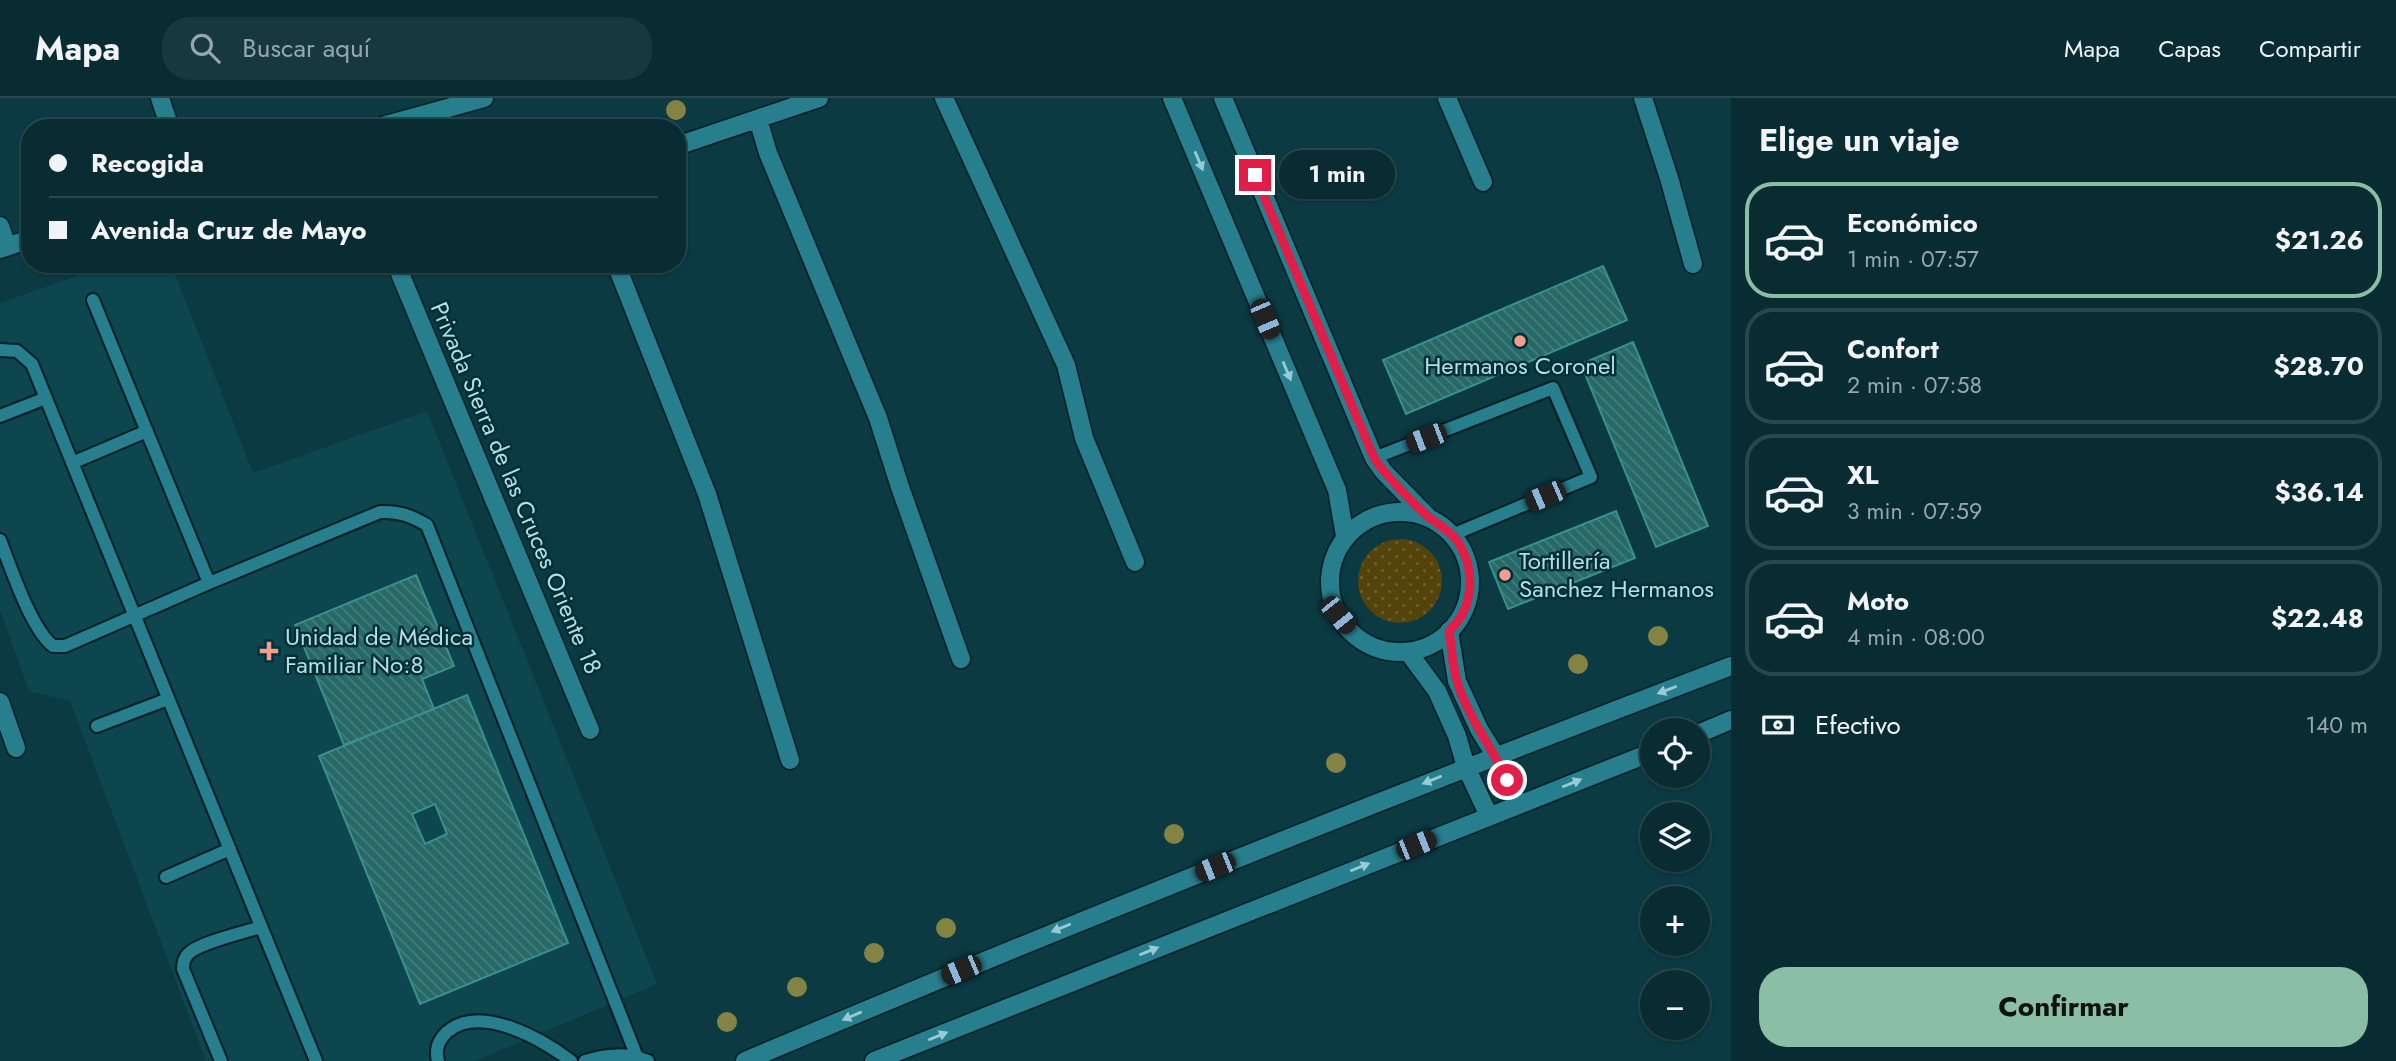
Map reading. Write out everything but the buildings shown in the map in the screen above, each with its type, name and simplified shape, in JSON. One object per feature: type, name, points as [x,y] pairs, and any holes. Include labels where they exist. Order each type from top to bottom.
[{"type":"street","points":[[160,98],[167,119]]},
{"type":"street","points":[[408,119],[484,98]]},
{"type":"street","points":[[686,143],[819,98]]},
{"type":"street","points":[[944,98],[1066,365],[1084,438],[1135,562]]},
{"type":"street","points":[[1172,98],[1337,490],[1345,536]]},
{"type":"street","points":[[1223,98],[1374,458],[1427,516],[1444,527],[1466,558],[1470,578],[1469,597],[1457,624],[1435,643],[1408,652],[1379,649],[1355,636],[1338,615],[1329,588],[1332,561],[1345,536],[1363,522],[1383,513],[1406,511],[1427,516]]},
{"type":"street","points":[[1447,98],[1483,182]]},
{"type":"street","points":[[1643,98],[1669,177],[1693,264]]},
{"type":"street","points":[[758,118],[768,153],[878,418],[961,659]]},
{"type":"street","points":[[0,226],[4,248],[21,242]]},
{"type":"street","name":"Privada Sierra de las Cruces Oriente 18","points":[[400,273],[590,730]]},
{"type":"street","points":[[620,273],[707,494],[790,760]]},
{"type":"street","points":[[1449,631],[1457,681],[1518,804]]},
{"type":"street","points":[[1408,652],[1437,691],[1457,736],[1465,767],[1489,816]]},
{"type":"street","points":[[745,1061],[1034,939],[1495,755],[1731,666]]},
{"type":"street","points":[[0,702],[16,748]]},
{"type":"street","points":[[1710,728],[1731,720]]},
{"type":"street","points":[[874,1061],[1640,756]]},
{"type":"lane","points":[[93,300],[209,583]]},
{"type":"lane","points":[[0,351],[16,351],[32,365],[316,1061]]},
{"type":"lane","points":[[1374,458],[1553,388],[1591,477],[1452,536]]},
{"type":"lane","points":[[0,416],[46,398]]},
{"type":"lane","points":[[72,463],[147,431]]},
{"type":"lane","points":[[0,540],[45,640],[53,646],[65,646],[380,512],[394,511],[410,515],[428,525],[642,1059],[606,1054],[586,1061]]},
{"type":"lane","points":[[97,726],[168,699]]},
{"type":"lane","points":[[166,877],[230,849]]},
{"type":"lane","points":[[221,1061],[183,969],[184,961],[187,954],[196,948],[261,927]]},
{"type":"lane","points":[[438,1061],[436,1051],[449,1031],[461,1025],[482,1021],[522,1031],[571,1061]]},
{"type":"shaded area","name":"Unidad de Médica Familiar No:8","points":[[85,273],[175,273],[253,473],[427,411],[657,984],[475,1061],[206,1061],[70,701],[29,691],[0,610],[0,303]]},
{"type":"shaded area","points":[[1400,539],[1416,542],[1430,551],[1439,565],[1442,581],[1439,597],[1430,611],[1416,620],[1400,623],[1384,620],[1370,611],[1361,597],[1358,581],[1361,565],[1370,551],[1384,542]]},
{"type":"place","name":"Hermanos Coronel","points":[[1520,341]]},
{"type":"place","name":"Tortillería Sanchez Hermanos","points":[[1505,575]]},
{"type":"place","name":"Unidad de Médica Familiar No:8","points":[[269,651]]},
{"type":"route","points":[[1255,175],[1374,458],[1427,516],[1444,527],[1457,541],[1466,558],[1470,578],[1469,597],[1457,624],[1449,631],[1457,681],[1507,780]]}]
